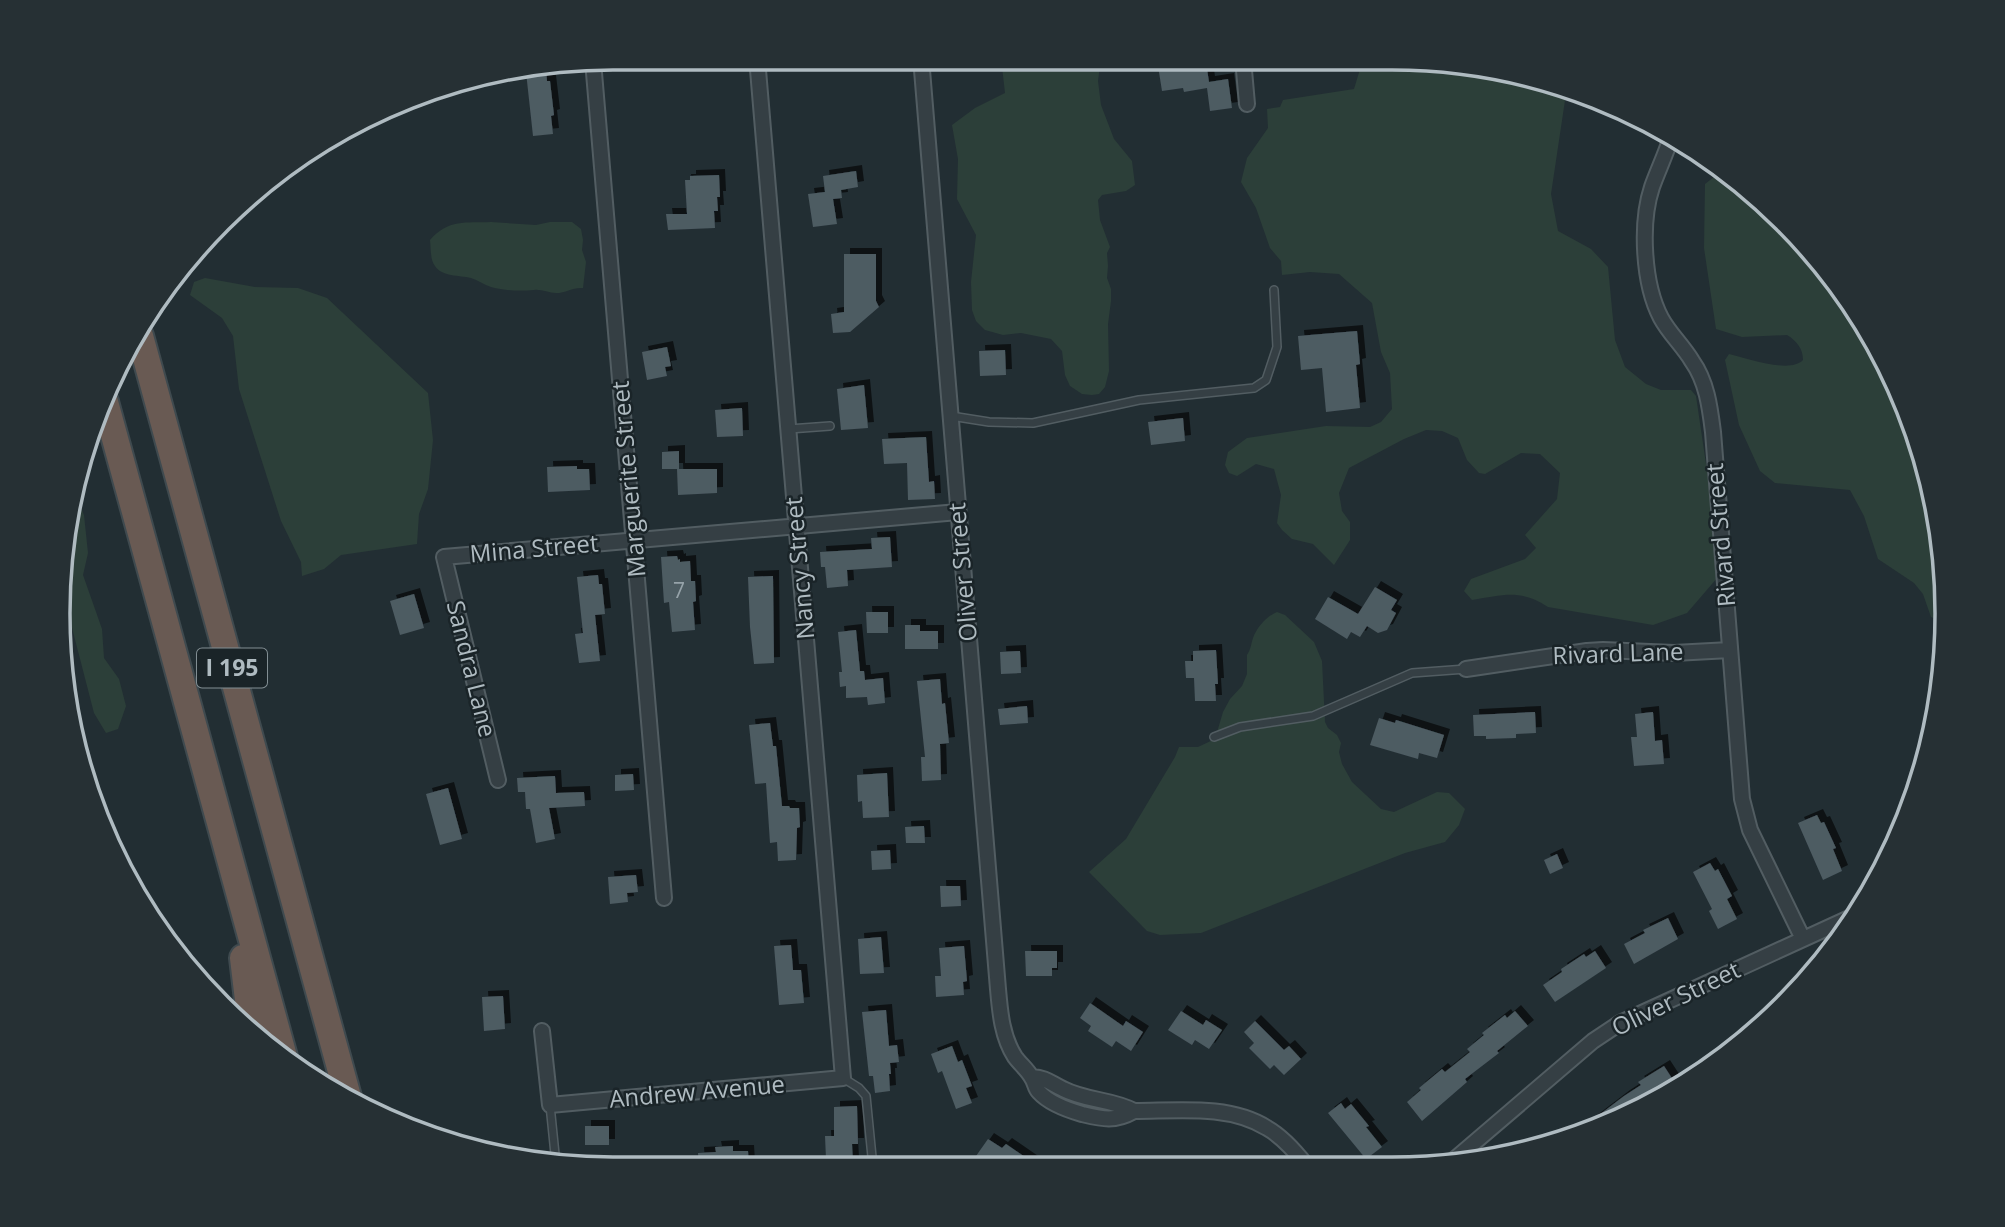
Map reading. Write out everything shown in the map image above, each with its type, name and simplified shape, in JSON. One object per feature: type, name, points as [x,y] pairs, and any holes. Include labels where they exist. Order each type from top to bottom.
[{"type":"highway","name":"I 195","points":[[142,344],[345,1086]]},
{"type":"highway","name":"I 195","points":[[108,414],[280,1043]]},
{"type":"highway","points":[[231,856],[250,1017]]},
{"type":"highway","points":[[322,1000],[359,1093]]},
{"type":"street","name":"Nancy Street","points":[[758,70],[843,1078]]},
{"type":"street","name":"Oliver Street","points":[[922,70],[1000,1014],[1010,1049],[1032,1077],[1037,1091],[1076,1112],[1120,1118],[1134,1111],[1217,1112],[1243,1117],[1275,1133],[1299,1157]]},
{"type":"street","points":[[1244,70],[1247,104]]},
{"type":"street","name":"Marguerite Street","points":[[594,71],[664,898]]},
{"type":"street","name":"Rivard Street","points":[[1668,146],[1648,206],[1648,275],[1651,292],[1662,319],[1693,362],[1708,400],[1713,432],[1744,807],[1756,842],[1803,939]]},
{"type":"street","name":"Mina Street","points":[[444,557],[958,512]]},
{"type":"street","name":"Sandra Lane","points":[[444,557],[498,780]]},
{"type":"street","name":"Rivard Lane","points":[[1466,669],[1595,650],[1674,653],[1730,650]]},
{"type":"street","name":"Oliver Street","points":[[1463,1152],[1606,1032],[1633,1016],[1837,923]]},
{"type":"street","points":[[542,1031],[550,1105]]},
{"type":"street","name":"Andrew Avenue","points":[[550,1105],[843,1078]]},
{"type":"lane","points":[[950,416],[989,422],[1033,422],[1139,400],[1254,388],[1266,380],[1277,347],[1274,290]]},
{"type":"lane","points":[[789,429],[830,426]]},
{"type":"lane","points":[[1214,737],[1240,727],[1313,716],[1412,673],[1466,669]]},
{"type":"lane","points":[[843,1078],[866,1096],[872,1157]]},
{"type":"lane","points":[[550,1105],[555,1153]]},
{"type":"green space","points":[[1002,70],[1099,70],[1101,105],[1114,139],[1132,161],[1135,185],[1126,191],[1102,195],[1098,200],[1100,220],[1110,247],[1107,253],[1107,278],[1111,289],[1108,324],[1109,371],[1105,387],[1099,394],[1082,394],[1070,386],[1065,375],[1062,351],[1051,339],[1021,333],[1003,335],[985,330],[976,321],[972,310],[971,282],[976,235],[957,199],[958,159],[952,125],[975,108],[1005,93]]},
{"type":"green space","points":[[1360,70],[1427,71],[1498,80],[1565,99],[1551,194],[1558,231],[1591,249],[1608,267],[1615,340],[1625,367],[1646,384],[1661,390],[1691,390],[1696,396],[1715,525],[1718,577],[1687,613],[1653,625],[1548,607],[1520,596],[1503,595],[1472,600],[1464,591],[1471,579],[1525,559],[1536,548],[1525,535],[1557,499],[1560,473],[1540,454],[1521,453],[1485,474],[1479,473],[1467,460],[1458,438],[1442,431],[1426,430],[1349,468],[1339,493],[1342,511],[1350,522],[1350,540],[1334,565],[1313,544],[1292,539],[1277,523],[1281,495],[1274,469],[1256,464],[1237,476],[1229,473],[1225,465],[1228,452],[1247,438],[1326,426],[1370,427],[1381,422],[1392,409],[1390,373],[1381,352],[1372,303],[1339,274],[1310,272],[1282,275],[1281,261],[1270,248],[1256,208],[1241,182],[1247,158],[1268,128],[1267,109],[1280,107],[1283,100],[1354,89]]},
{"type":"green space","points":[[1714,177],[1722,182],[1776,229],[1800,255],[1843,312],[1879,373],[1906,439],[1925,507],[1934,578],[1935,619],[1931,617],[1923,594],[1914,583],[1878,559],[1864,516],[1850,490],[1775,483],[1760,471],[1739,425],[1725,360],[1729,354],[1788,366],[1803,360],[1803,356],[1799,346],[1787,335],[1742,337],[1716,329],[1704,248],[1705,184]]},
{"type":"green space","points":[[491,222],[536,225],[572,222],[581,229],[583,240],[582,250],[586,262],[583,288],[556,293],[518,291],[488,286],[471,278],[438,270],[431,257],[430,240],[437,233],[451,225]]},
{"type":"green space","points":[[205,278],[255,287],[298,288],[327,298],[428,393],[433,440],[428,489],[419,514],[417,544],[341,555],[324,569],[302,576],[301,562],[281,521],[239,389],[233,336],[222,318],[190,295],[194,282]]},
{"type":"green space","points":[[80,506],[84,515],[88,553],[83,575],[102,629],[104,658],[119,679],[126,706],[118,729],[106,733],[94,713],[71,624],[71,578]]},
{"type":"green space","points":[[1277,612],[1285,615],[1314,642],[1322,661],[1325,722],[1341,743],[1339,752],[1342,764],[1352,782],[1381,809],[1394,812],[1437,792],[1449,793],[1465,809],[1459,825],[1445,842],[1405,853],[1201,933],[1160,935],[1147,931],[1089,872],[1126,839],[1179,747],[1198,747],[1215,739],[1223,712],[1242,686],[1247,674],[1247,655],[1255,634],[1266,619]]},
{"type":"building","points":[[1159,70],[1207,70],[1209,82],[1228,79],[1232,108],[1210,111],[1207,88],[1184,92],[1183,88],[1162,91]]},
{"type":"building","points":[[546,75],[547,81],[550,81],[554,115],[551,116],[553,134],[533,136],[527,77]]},
{"type":"building","points":[[856,171],[858,187],[841,190],[842,198],[833,199],[837,224],[813,227],[808,194],[825,192],[823,176]]},
{"type":"building","points":[[719,175],[720,197],[717,197],[718,211],[714,211],[715,228],[668,230],[666,214],[687,214],[685,180],[690,180],[690,176]]},
{"type":"building","points":[[844,254],[876,254],[876,301],[879,307],[850,332],[833,333],[831,314],[844,312]]},
{"type":"building","points":[[1357,331],[1360,364],[1356,365],[1360,408],[1326,412],[1322,368],[1301,370],[1298,336]]},
{"type":"building","points":[[667,347],[671,366],[665,367],[667,376],[647,380],[642,352]]},
{"type":"building","points":[[1005,350],[1006,375],[980,376],[979,351]]},
{"type":"building","points":[[864,385],[868,428],[841,430],[837,389]]},
{"type":"building","points":[[742,408],[743,436],[717,437],[715,410]]},
{"type":"building","points":[[1183,418],[1185,441],[1151,445],[1148,422]]},
{"type":"building","points":[[926,437],[929,482],[934,481],[935,499],[908,500],[907,463],[884,464],[882,439]]},
{"type":"building","points":[[679,451],[679,469],[662,469],[662,452]]},
{"type":"building","points":[[577,466],[577,469],[589,469],[590,490],[548,492],[547,467]]},
{"type":"building","points":[[677,469],[717,469],[717,493],[678,495]]},
{"type":"building","points":[[890,537],[892,567],[847,570],[848,586],[827,588],[820,552],[872,549],[871,538]]},
{"type":"building","points":[[677,556],[680,562],[690,561],[691,581],[695,581],[695,630],[672,632],[669,602],[664,603],[661,557]]},
{"type":"building","points":[[598,575],[599,584],[602,584],[605,614],[595,615],[600,661],[579,663],[575,634],[583,633],[577,577]]},
{"type":"building","points":[[773,576],[774,663],[754,664],[748,577]]},
{"type":"building","points":[[1375,587],[1397,600],[1391,610],[1396,613],[1387,630],[1378,633],[1367,626],[1360,637],[1351,632],[1347,639],[1315,619],[1328,597],[1358,614]]},
{"type":"building","points":[[414,594],[424,628],[400,635],[390,601]]},
{"type":"building","points":[[866,612],[888,612],[888,633],[867,633]]},
{"type":"building","points":[[905,625],[920,625],[920,631],[938,631],[938,649],[905,649]]},
{"type":"building","points":[[856,630],[860,671],[864,671],[865,680],[883,678],[885,703],[868,705],[867,697],[846,698],[846,686],[840,687],[839,672],[842,672],[838,632]]},
{"type":"building","points":[[1216,650],[1216,701],[1195,701],[1194,678],[1186,678],[1185,661],[1193,661],[1193,651]]},
{"type":"building","points":[[1020,651],[1021,673],[1001,674],[1000,652]]},
{"type":"building","points":[[940,679],[949,743],[940,744],[941,780],[922,781],[921,757],[925,757],[917,681]]},
{"type":"building","points":[[1027,706],[1028,723],[1000,725],[998,709]]},
{"type":"building","points":[[1535,712],[1536,733],[1516,734],[1516,738],[1486,739],[1486,736],[1474,736],[1473,715]]},
{"type":"building","points":[[1653,712],[1655,741],[1662,740],[1664,764],[1634,766],[1631,737],[1637,737],[1635,714]]},
{"type":"building","points":[[1379,718],[1395,723],[1396,720],[1444,735],[1437,758],[1419,753],[1418,759],[1370,745]]},
{"type":"building","points":[[770,723],[773,746],[776,746],[782,806],[799,808],[796,860],[778,861],[777,842],[770,843],[766,783],[755,784],[749,725]]},
{"type":"building","points":[[887,773],[889,817],[863,818],[862,801],[858,802],[857,775]]},
{"type":"building","points":[[633,774],[634,790],[615,791],[615,775]]},
{"type":"building","points":[[555,776],[556,793],[584,792],[585,806],[549,808],[555,839],[536,843],[530,809],[526,809],[525,792],[518,792],[517,778]]},
{"type":"building","points":[[448,788],[462,839],[440,845],[426,794]]},
{"type":"building","points":[[1817,815],[1821,823],[1824,822],[1836,848],[1833,849],[1842,871],[1823,880],[1798,823]]},
{"type":"building","points":[[924,826],[925,843],[906,843],[905,827]]},
{"type":"building","points":[[890,850],[891,869],[872,870],[871,851]]},
{"type":"building","points":[[1557,854],[1563,868],[1550,874],[1544,860]]},
{"type":"building","points":[[1710,863],[1715,871],[1718,869],[1732,896],[1727,899],[1737,919],[1718,929],[1709,911],[1712,909],[1693,872]]},
{"type":"building","points":[[636,875],[638,892],[627,893],[628,902],[610,904],[608,877]]},
{"type":"building","points":[[940,886],[960,886],[961,906],[941,907]]},
{"type":"building","points":[[1668,918],[1678,939],[1634,964],[1624,944],[1645,933],[1643,930]]},
{"type":"building","points":[[881,937],[884,973],[860,974],[858,939]]},
{"type":"building","points":[[791,945],[793,970],[801,970],[804,1003],[779,1005],[774,946]]},
{"type":"building","points":[[964,946],[967,981],[963,982],[964,995],[936,997],[935,976],[941,976],[939,948]]},
{"type":"building","points":[[1025,951],[1057,951],[1057,968],[1052,968],[1052,976],[1026,976]]},
{"type":"building","points":[[1595,951],[1606,968],[1555,1002],[1543,985],[1562,972],[1561,969],[1584,954],[1586,957]]},
{"type":"building","points":[[503,996],[505,1029],[484,1031],[482,997]]},
{"type":"building","points":[[1090,1003],[1123,1026],[1126,1021],[1143,1032],[1131,1051],[1116,1041],[1112,1047],[1088,1031],[1091,1026],[1080,1018]]},
{"type":"building","points":[[886,1010],[889,1046],[897,1045],[899,1062],[890,1063],[890,1091],[875,1093],[873,1076],[869,1076],[862,1012]]},
{"type":"building","points":[[1181,1011],[1203,1025],[1206,1020],[1222,1030],[1209,1049],[1195,1040],[1192,1045],[1168,1030]]},
{"type":"building","points":[[1515,1011],[1528,1026],[1465,1079],[1467,1082],[1422,1121],[1407,1102],[1442,1069],[1445,1072],[1470,1052],[1467,1049],[1484,1035],[1482,1033],[1505,1015],[1507,1018]]},
{"type":"building","points":[[1255,1021],[1284,1050],[1289,1046],[1301,1059],[1284,1075],[1274,1065],[1270,1069],[1249,1048],[1254,1043],[1244,1032]]},
{"type":"building","points":[[952,1046],[958,1062],[962,1060],[972,1086],[966,1088],[972,1103],[956,1109],[942,1071],[938,1073],[931,1054]]},
{"type":"building","points":[[1664,1066],[1672,1078],[1597,1117],[1641,1085],[1638,1082]]},
{"type":"building","points":[[1341,1103],[1345,1109],[1351,1104],[1382,1147],[1369,1157],[1364,1157],[1328,1113]]},
{"type":"building","points":[[857,1106],[858,1144],[852,1144],[853,1157],[826,1157],[825,1136],[834,1136],[834,1107]]},
{"type":"building","points":[[585,1126],[609,1126],[609,1145],[585,1145]]},
{"type":"building","points":[[988,1139],[1002,1148],[1006,1144],[1025,1157],[977,1157]]},
{"type":"building","points":[[733,1146],[733,1151],[748,1151],[748,1157],[698,1157],[698,1153],[716,1152],[715,1147]]}]
